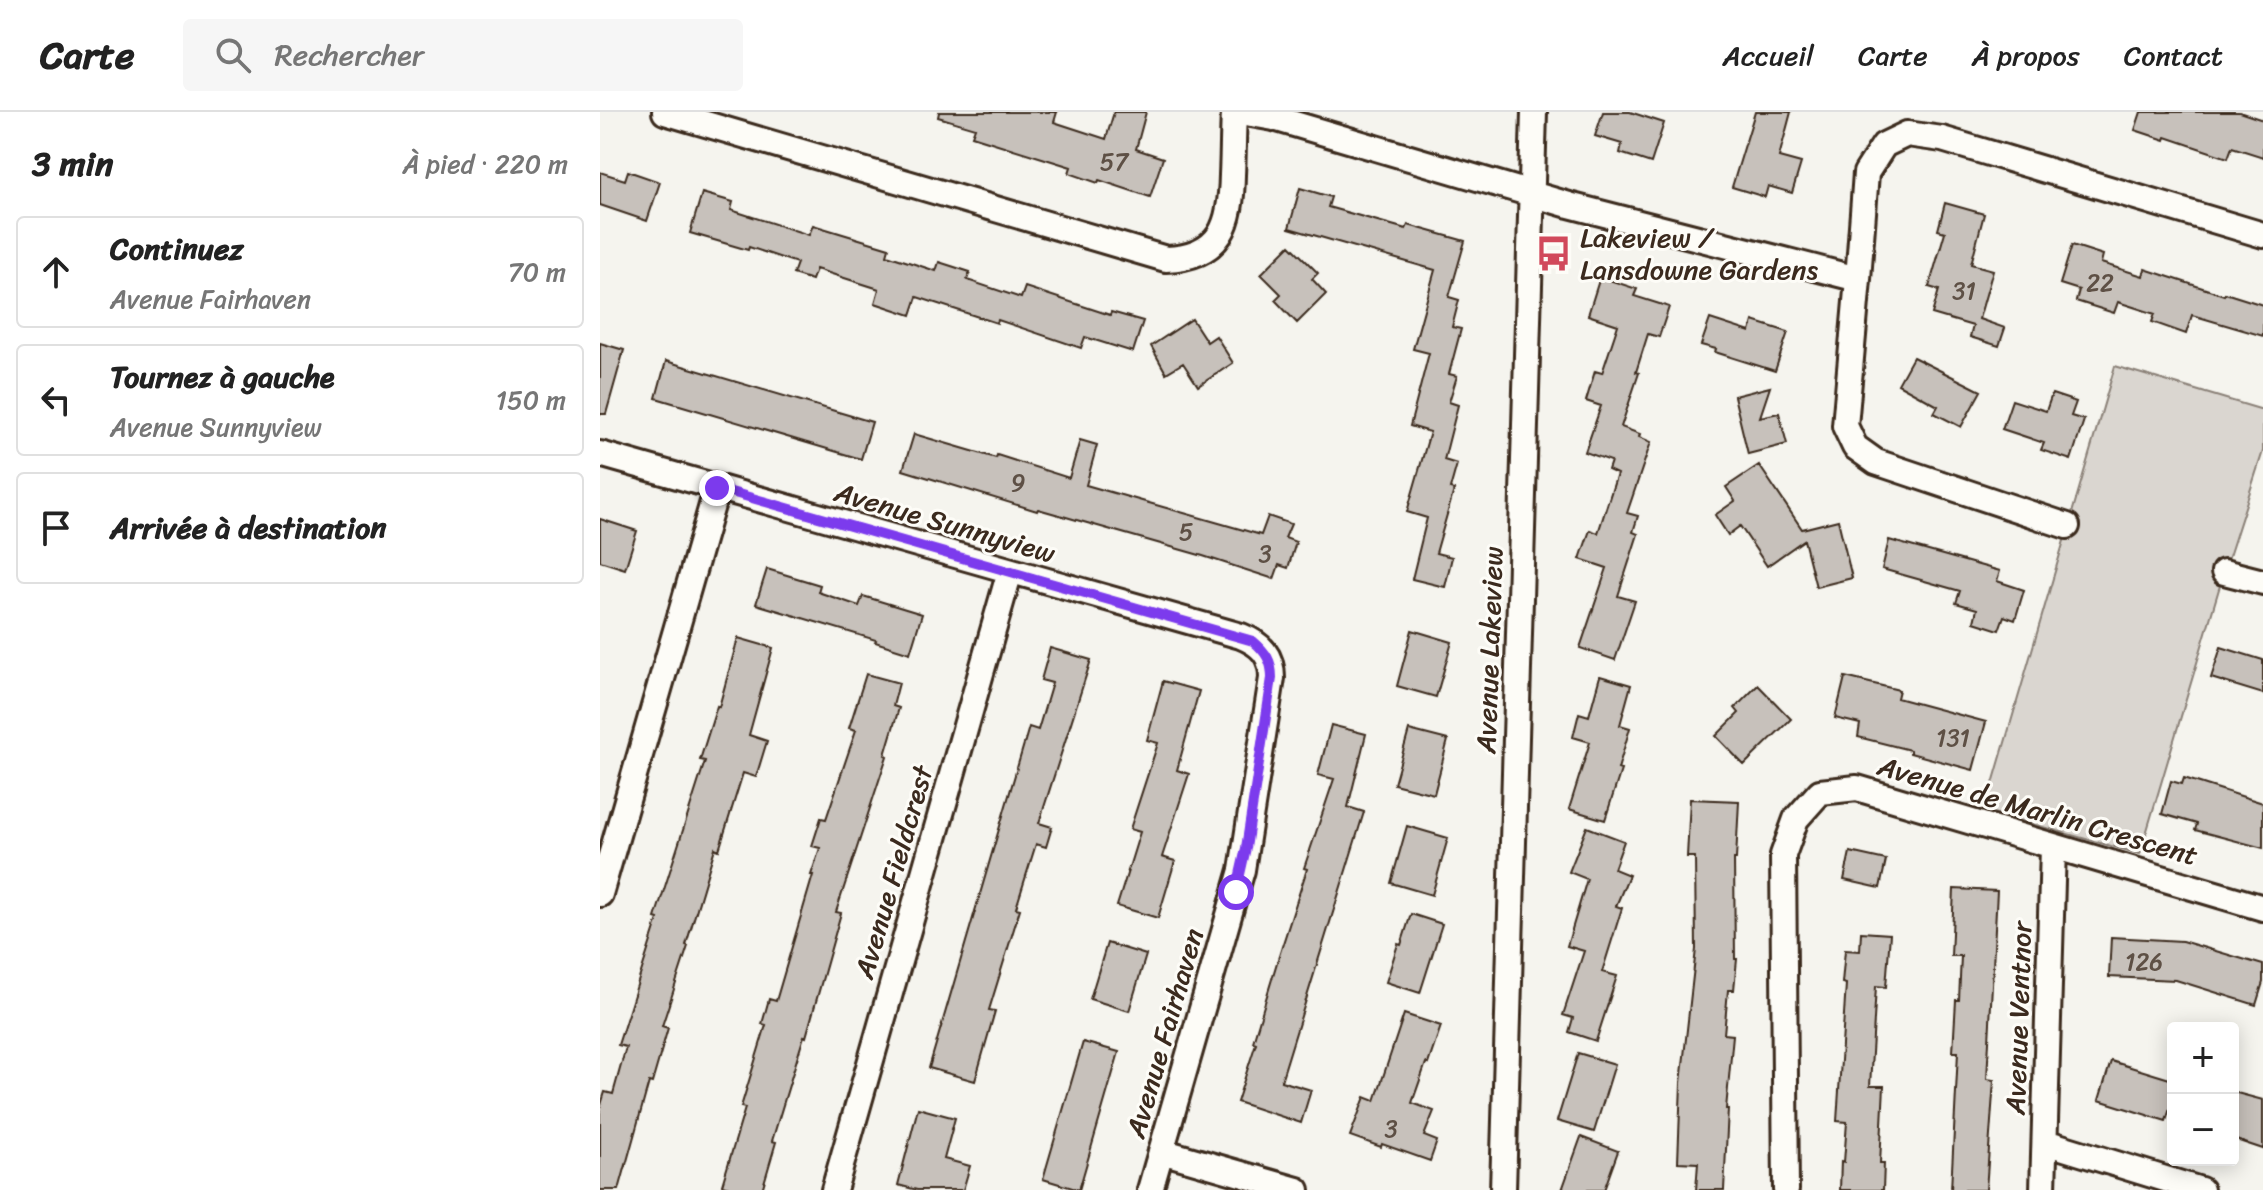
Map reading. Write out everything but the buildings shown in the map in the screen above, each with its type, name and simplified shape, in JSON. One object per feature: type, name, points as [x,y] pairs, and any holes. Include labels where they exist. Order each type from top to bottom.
[{"type":"street","points":[[665,112],[1166,259],[1194,255],[1207,249],[1225,228],[1230,216],[1232,194],[1234,112]]},
{"type":"street","points":[[1240,112],[1274,118],[1532,195],[1858,279]]},
{"type":"street","name":"Avenue Lakeview","points":[[1503,1190],[1534,112]]},
{"type":"street","points":[[2067,526],[1876,462],[1855,447],[1845,426],[1866,173],[1884,145],[1907,134],[1942,139],[2263,235]]},
{"type":"street","name":"Avenue Sunnyview","points":[[600,454],[1241,636],[1253,641],[1268,656]]},
{"type":"street","points":[[600,894],[717,488]]},
{"type":"street","name":"Avenue Fieldcrest","points":[[834,1190],[1010,571]]},
{"type":"street","points":[[2224,572],[2263,582]]},
{"type":"street","name":"Avenue Fairhaven","points":[[1150,1190],[1242,870],[1272,678],[1268,656]]},
{"type":"street","name":"Avenue de Marlin Crescent","points":[[1786,1190],[1783,855],[1796,819],[1820,792],[1857,788],[2263,908]]},
{"type":"street","name":"Avenue Ventnor","points":[[2043,1190],[2053,847]]},
{"type":"street","points":[[2045,1142],[2201,1190]]},
{"type":"street","points":[[1161,1151],[1297,1190]]},
{"type":"shaded area","points":[[2115,366],[2263,410],[2263,451],[2140,854],[1985,811]]},
{"type":"place","name":"Lakeview / Lansdowne Gardens","points":[[1554,253]]},
{"type":"route","points":[[717,488],[1241,636],[1262,648],[1272,666],[1272,678],[1246,848],[1236,892]]}]
